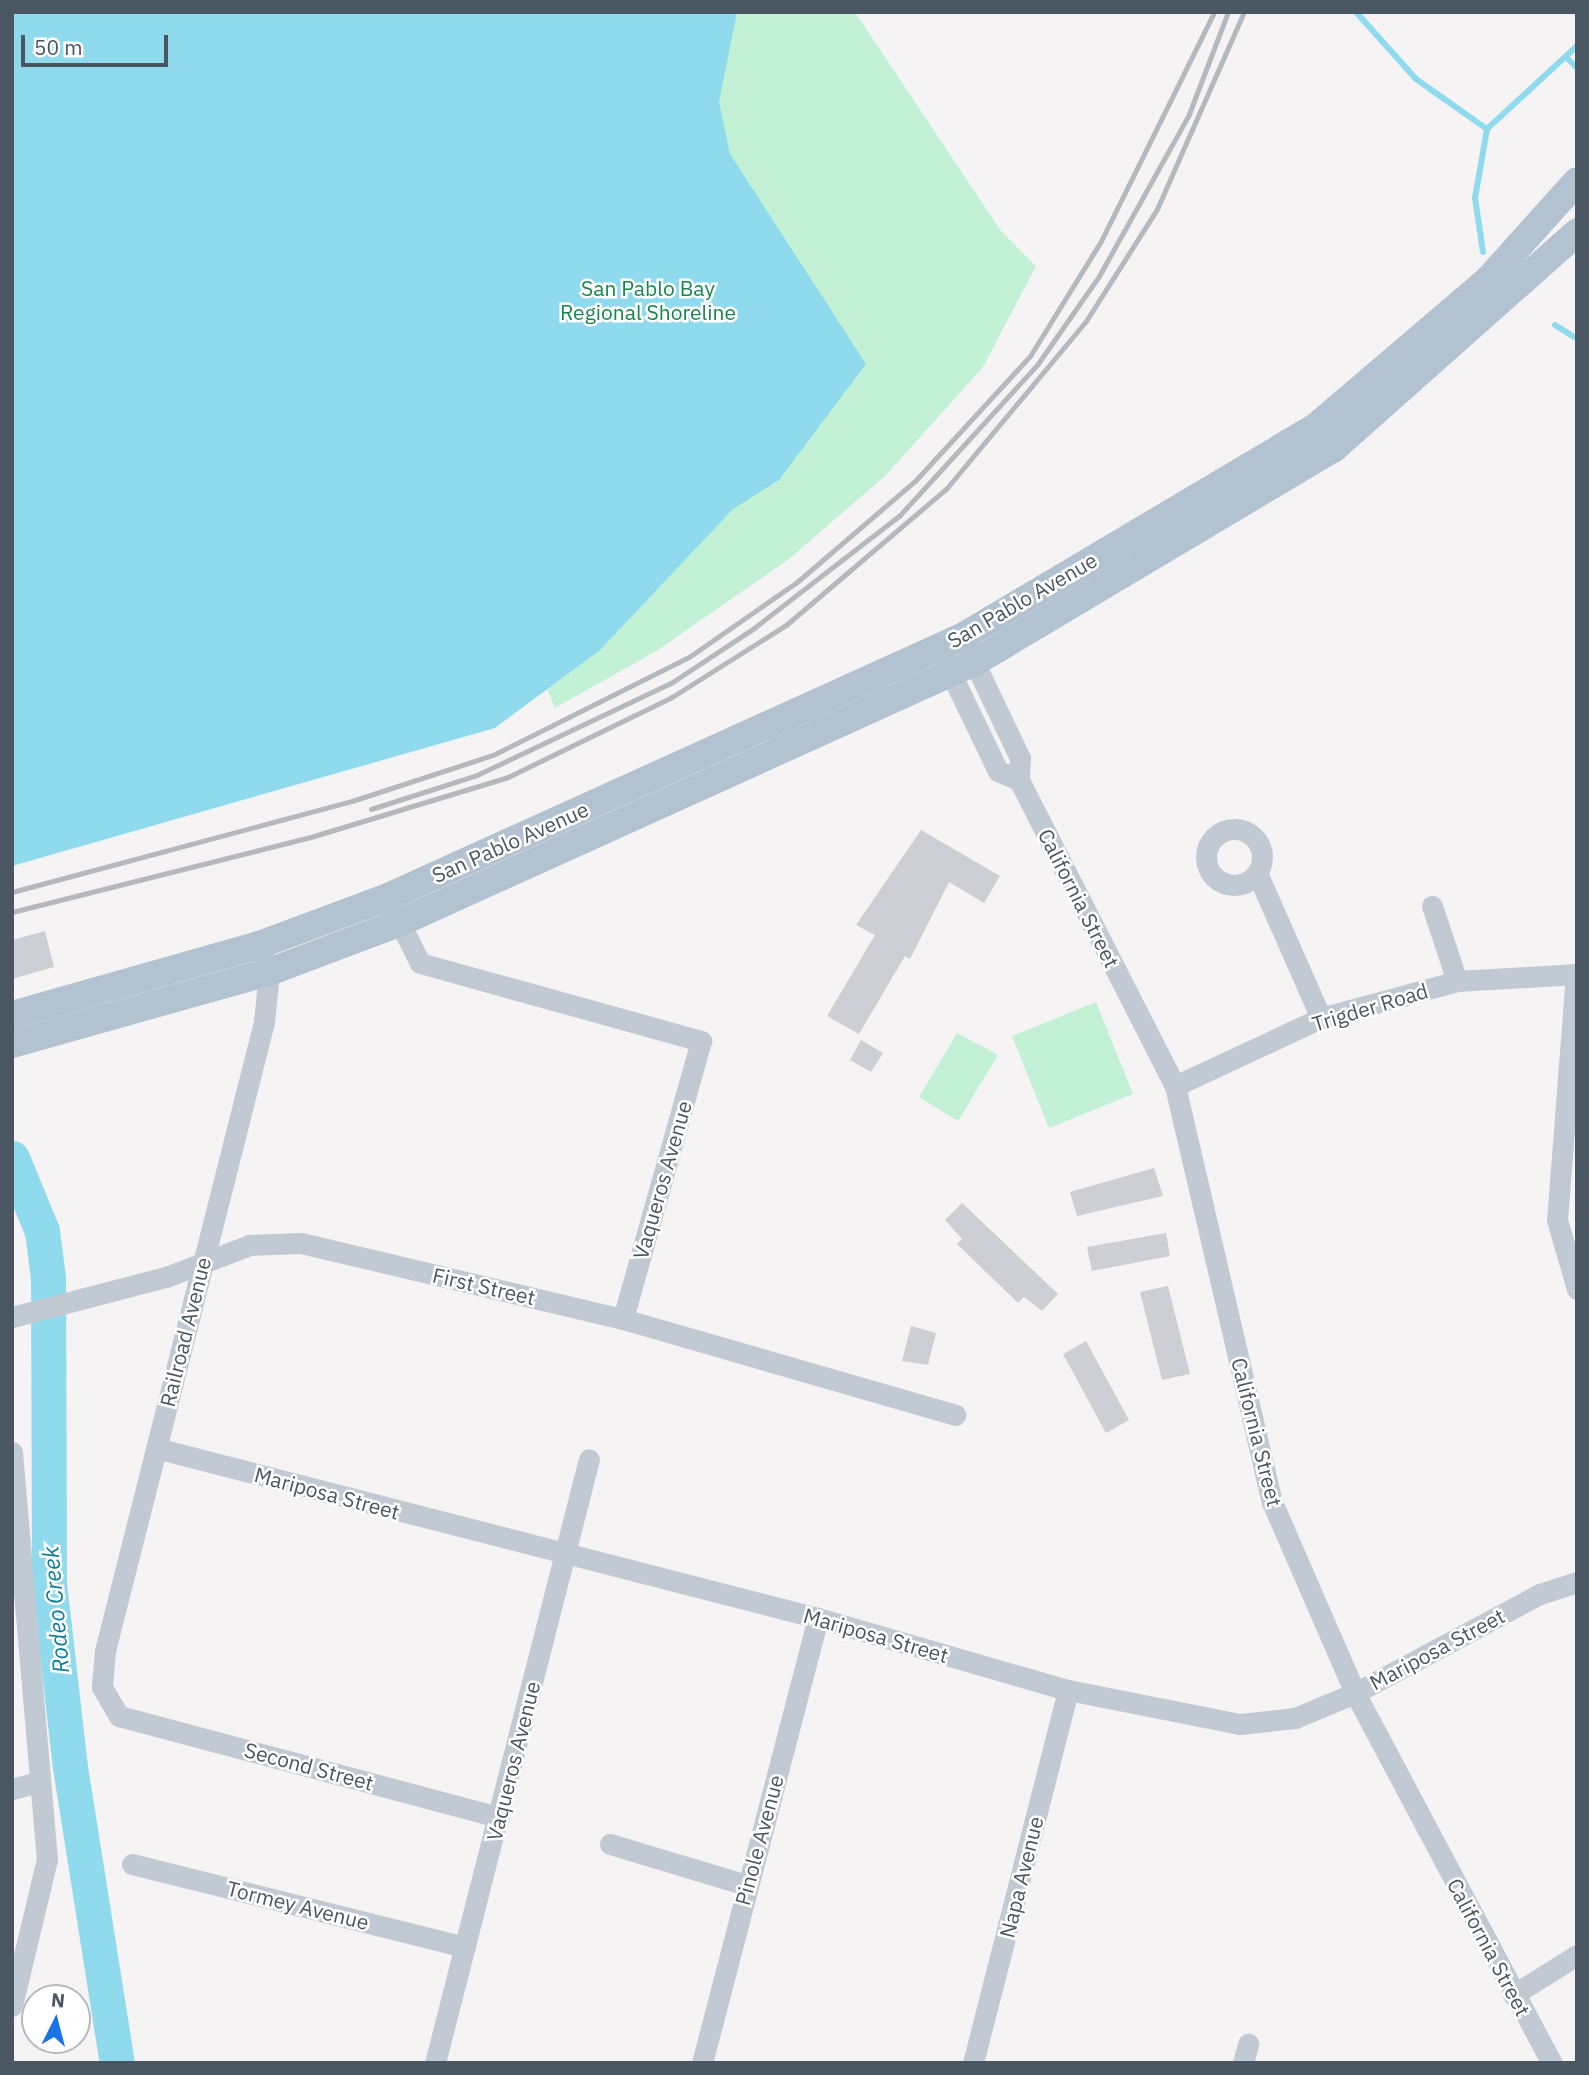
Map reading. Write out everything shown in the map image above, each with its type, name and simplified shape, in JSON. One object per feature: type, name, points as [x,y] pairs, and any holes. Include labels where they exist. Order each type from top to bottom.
[{"type":"main road","name":"San Pablo Avenue","points":[[12,1015],[259,945],[388,897],[950,642],[1317,426],[1488,280],[1577,181]]},
{"type":"main road","name":"San Pablo Avenue","points":[[12,1044],[269,972],[399,923],[964,668],[1334,449],[1577,232]]},
{"type":"street","name":"California Street","points":[[950,642],[964,668],[998,771],[1019,780],[1175,1086],[1272,1502],[1355,1693],[1513,1995],[1552,2063]]},
{"type":"street","points":[[1257,873],[1321,1018]]},
{"type":"street","points":[[388,897],[399,923]]},
{"type":"street","points":[[1432,906],[1457,981]]},
{"type":"street","name":"Vaqueros Avenue","points":[[399,923],[420,962],[701,1041],[622,1319]]},
{"type":"street","name":"Railroad Avenue","points":[[119,1716],[102,1687],[105,1651],[264,1022],[269,972],[259,945]]},
{"type":"street","points":[[1576,974],[1557,1220],[1577,1289]]},
{"type":"street","name":"Trigder Road","points":[[1175,1086],[1321,1018],[1457,981],[1576,974]]},
{"type":"street","name":"First Street","points":[[23,1315],[166,1277],[203,1259],[250,1245],[301,1243],[622,1319],[955,1415]]},
{"type":"street","name":"Mariposa Street","points":[[156,1448],[817,1618],[1068,1690],[1240,1724],[1295,1718],[1355,1693],[1540,1594],[1577,1582]]},
{"type":"street","points":[[12,1452],[47,1859],[12,2006]]},
{"type":"street","name":"Vaqueros Avenue","points":[[435,2063],[590,1459]]},
{"type":"street","name":"Pinole Avenue","points":[[702,2063],[817,1618]]},
{"type":"street","name":"Napa Avenue","points":[[973,2063],[1068,1690]]},
{"type":"street","name":"Second Street","points":[[119,1716],[499,1817]]},
{"type":"street","points":[[12,1789],[39,1782]]},
{"type":"street","points":[[610,1844],[747,1885]]},
{"type":"street","name":"Tormey Avenue","points":[[132,1864],[465,1947]]},
{"type":"street","points":[[1513,1995],[1577,1955]]},
{"type":"green space","name":"San Pablo Bay Regional Shoreline","points":[[12,12],[855,12],[1001,231],[1036,266],[983,367],[886,475],[789,559],[658,650],[555,708],[547,689]]},
{"type":"green space","points":[[1096,1002],[1133,1094],[1049,1128],[1012,1036]]},
{"type":"green space","points":[[957,1033],[998,1055],[958,1121],[919,1097]]},
{"type":"water","points":[[12,12],[737,12],[719,102],[730,154],[866,364],[779,480],[733,509],[600,650],[495,728],[12,866]]},
{"type":"building","points":[[921,830],[1000,876],[984,903],[949,882],[910,959],[905,956],[859,1034],[827,1016],[875,935],[856,925]]},
{"type":"building","points":[[45,931],[54,967],[12,979],[12,940]]},
{"type":"building","points":[[861,1040],[883,1053],[871,1072],[850,1060]]},
{"type":"building","points":[[1154,1168],[1163,1196],[1077,1216],[1070,1192]]},
{"type":"building","points":[[962,1203],[1058,1294],[1042,1311],[1024,1297],[1018,1303],[957,1244],[962,1239],[945,1220]]},
{"type":"building","points":[[1166,1233],[1170,1256],[1092,1271],[1087,1247]]},
{"type":"building","points":[[1168,1286],[1190,1374],[1162,1380],[1140,1292]]},
{"type":"building","points":[[911,1326],[936,1333],[928,1365],[902,1361]]},
{"type":"building","points":[[1086,1341],[1129,1420],[1106,1433],[1063,1354]]},
{"type":"waterway","points":[[1356,12],[1416,79],[1487,129]]},
{"type":"waterway","points":[[1483,252],[1475,198],[1487,129],[1577,46]]},
{"type":"waterway","points":[[1567,58],[1577,68]]},
{"type":"waterway","points":[[1555,325],[1577,339]]},
{"type":"waterway","name":"Rodeo Creek","points":[[12,1158],[42,1231],[48,1278],[49,1583],[70,1767],[117,2063]]},
{"type":"railway","points":[[12,892],[355,800],[493,755],[689,657],[797,582],[915,481],[1030,356],[1101,241],[1214,12]]},
{"type":"railway","points":[[371,809],[477,775],[671,683],[754,628],[899,516],[1037,365],[1099,276],[1189,114],[1228,12]]},
{"type":"railway","points":[[12,912],[314,836],[508,777],[672,697],[786,625],[946,489],[1086,321],[1157,209],[1244,12]]}]
